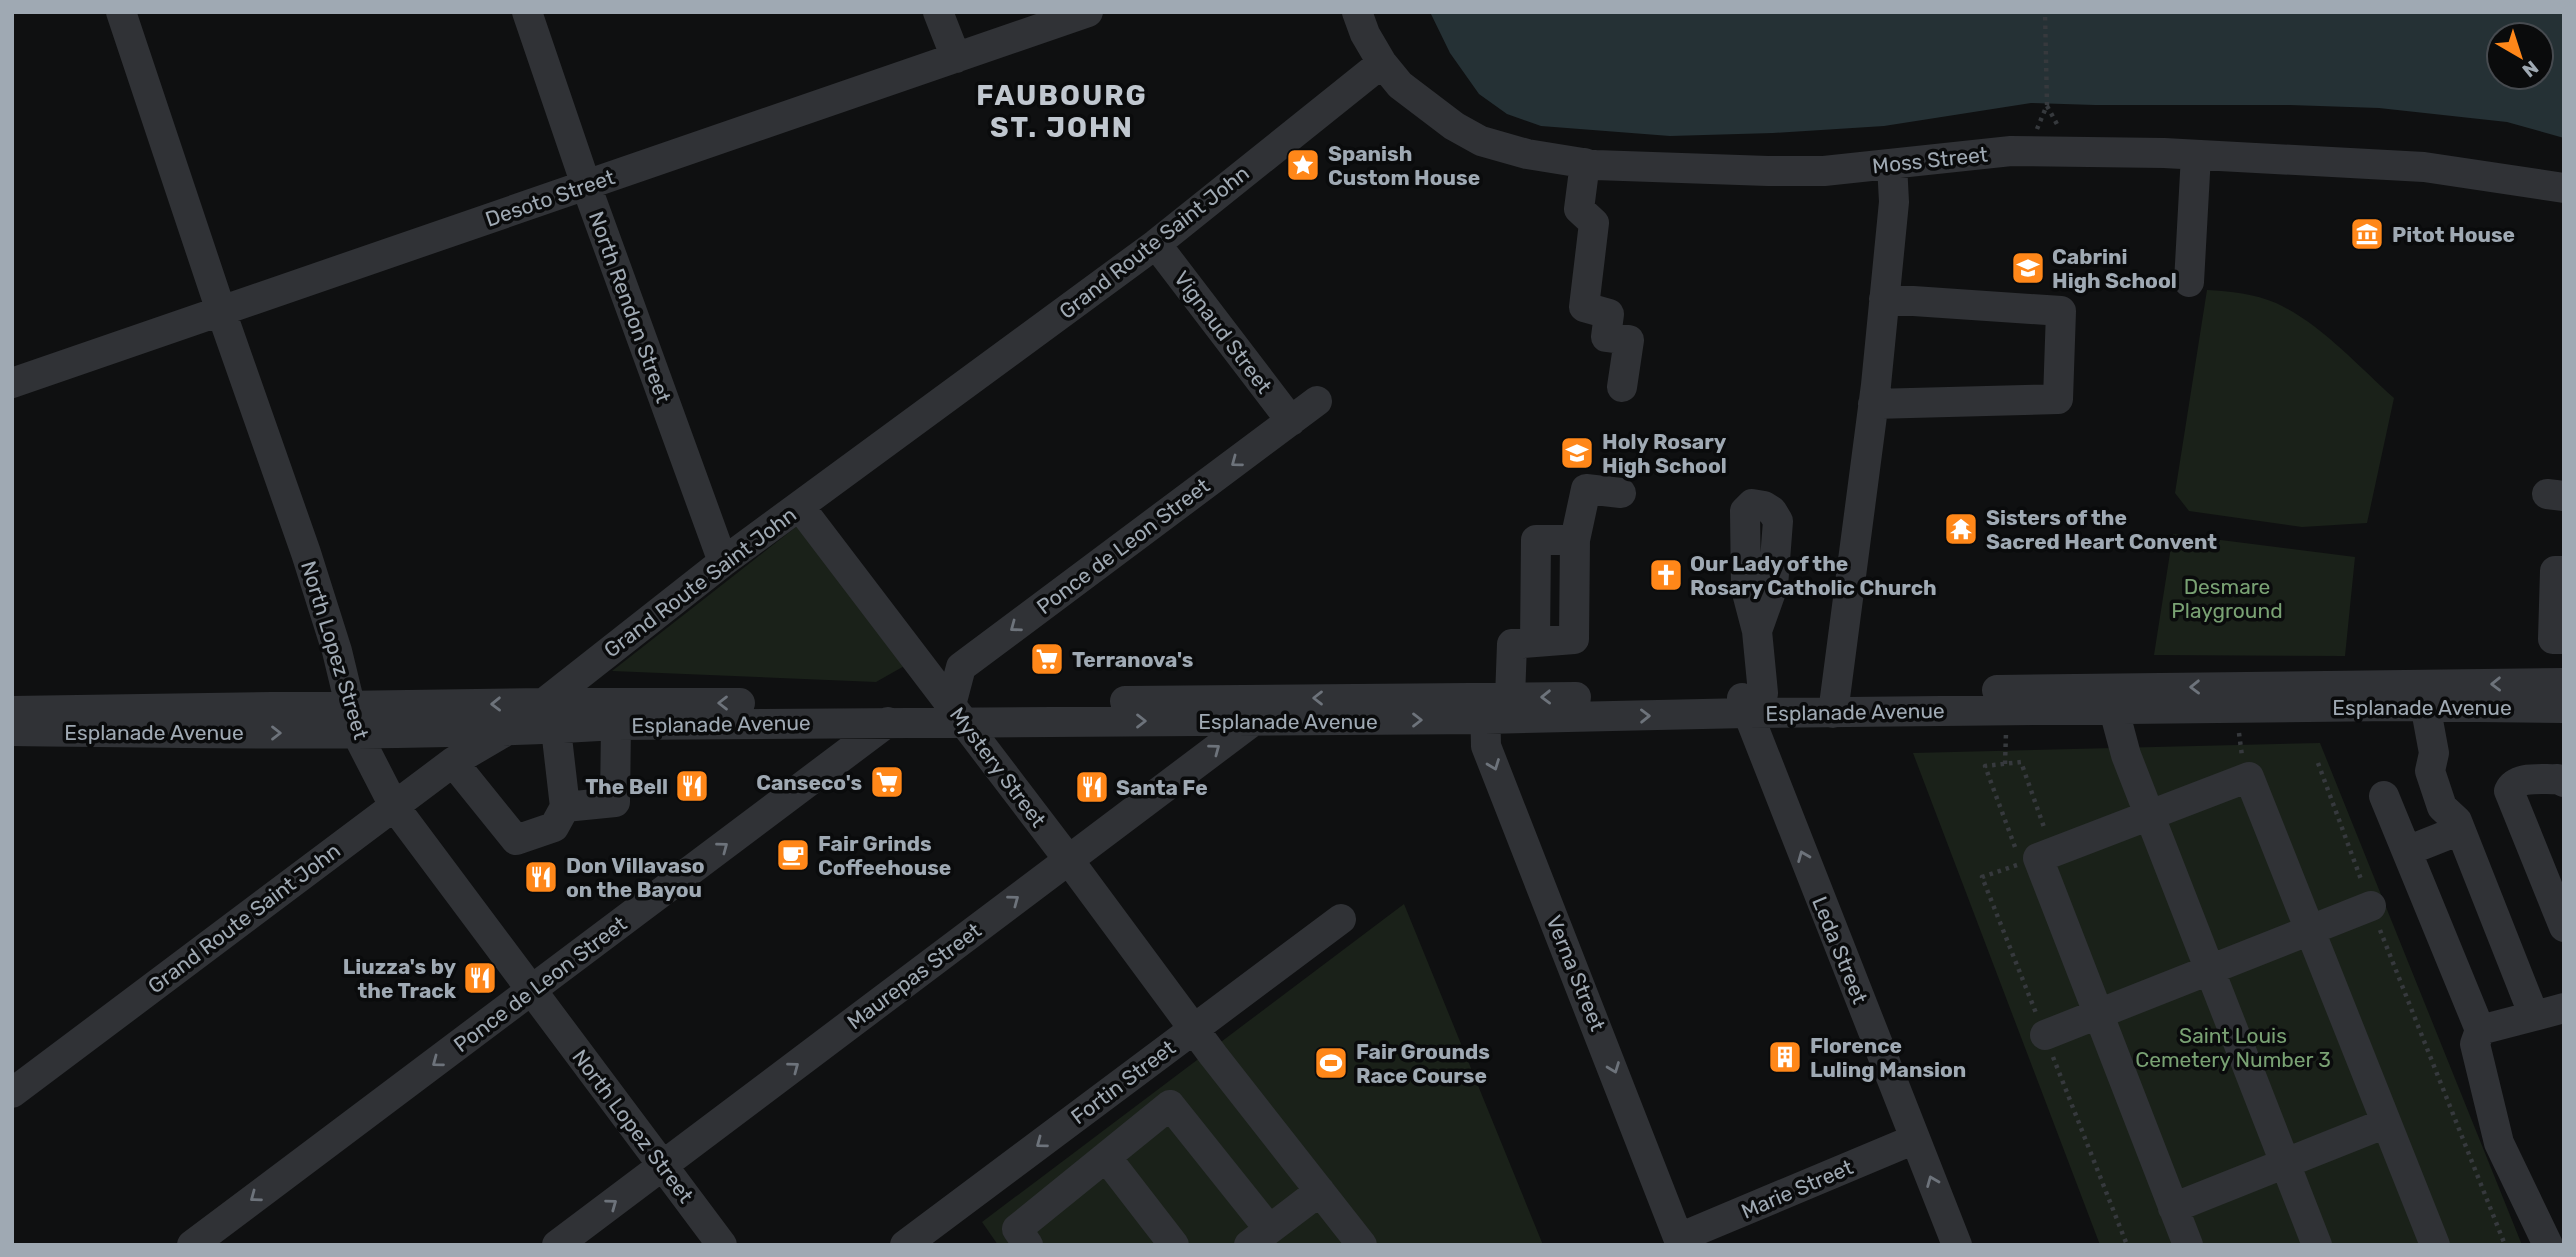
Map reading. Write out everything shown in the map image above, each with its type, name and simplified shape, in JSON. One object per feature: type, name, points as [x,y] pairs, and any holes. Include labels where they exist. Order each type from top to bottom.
[{"type":"street","name":"North Lopez Street","points":[[121,12],[221,312],[306,553],[337,652],[354,721],[394,806],[722,1245]]},
{"type":"street","name":"North Rendon Street","points":[[527,12],[586,185],[723,562]]},
{"type":"street","points":[[938,12],[956,58]]},
{"type":"street","name":"Desoto Street","points":[[12,383],[1088,12]]},
{"type":"street","name":"Moss Street","points":[[1357,12],[1365,34],[1382,63],[1400,85],[1454,126],[1481,141],[1527,155],[1585,163],[1768,171],[1824,171],[2011,151],[2196,155],[2424,167],[2564,188]]},
{"type":"street","name":"Grand Route Saint John","points":[[12,1093],[453,762],[508,730],[550,716],[723,562],[1156,244],[1382,63]]},
{"type":"street","points":[[2189,282],[2196,155]]},
{"type":"street","points":[[1585,163],[1579,209],[1594,223],[1584,307],[1609,314],[1606,337],[1629,340],[1622,387]]},
{"type":"street","points":[[1833,702],[1873,404],[1894,202],[1892,164]]},
{"type":"street","name":"Vignaud Street","points":[[1156,244],[1291,421]]},
{"type":"street","points":[[1873,404],[2058,398],[2061,311],[1884,299]]},
{"type":"street","name":"Ponce de Leon Street","points":[[957,714],[961,667],[1317,401]]},
{"type":"street","points":[[1575,540],[1536,540],[1535,642],[1574,639],[1575,540],[1586,489],[1621,493]]},
{"type":"street","name":"Mystery Street","points":[[800,507],[1194,1029],[1362,1245]]},
{"type":"street","points":[[2564,571],[2555,571],[2559,607],[2553,639],[2564,639]]},
{"type":"street","name":"Leda Street","points":[[1758,631],[1750,700],[1957,1245]]},
{"type":"street","name":"Verna Street","points":[[1535,642],[1512,644],[1493,705],[1486,746],[1680,1241]]},
{"type":"street","name":"Esplanade Avenue","points":[[12,731],[550,716],[957,714],[1750,700],[1833,702],[2423,695],[2564,683]]},
{"type":"street","points":[[2423,695],[2434,753],[2430,771],[2442,807],[2459,826],[2535,1016]]},
{"type":"street","name":"Esplanade Avenue","points":[[2423,695],[2564,708]]},
{"type":"street","points":[[2114,699],[2126,755],[2317,1245]]},
{"type":"street","name":"Maurepas Street","points":[[557,1245],[1068,859],[1254,710]]},
{"type":"street","name":"Esplanade Avenue","points":[[12,711],[354,721],[508,730]]},
{"type":"street","name":"Esplanade Avenue","points":[[550,716],[615,725],[888,722],[957,714]]},
{"type":"street","points":[[453,762],[516,839],[554,827],[565,807],[550,716]]},
{"type":"street","name":"Ponce de Leon Street","points":[[192,1245],[888,722]]},
{"type":"street","points":[[565,807],[615,802],[615,725]]},
{"type":"street","points":[[2188,1245],[2036,852],[2150,815],[2249,777],[2435,1245]]},
{"type":"street","points":[[2564,782],[2558,779],[2519,781],[2512,784],[2510,791],[2564,927]]},
{"type":"street","points":[[2384,796],[2480,1030],[2475,1044],[2499,1143],[2548,1245]]},
{"type":"street","points":[[2407,851],[2459,826]]},
{"type":"street","points":[[2045,1035],[2371,906]]},
{"type":"street","name":"Fortin Street","points":[[905,1245],[1341,919]]},
{"type":"street","points":[[2480,1030],[2564,1008]]},
{"type":"street","points":[[1028,1245],[1017,1229],[1170,1105],[1259,1237],[1320,1191]]},
{"type":"street","points":[[2174,1208],[2386,1123]]},
{"type":"street","name":"Marie Street","points":[[1680,1241],[1915,1139]]},
{"type":"street","points":[[1105,1157],[1174,1245]]},
{"type":"path","points":[[2045,12],[2047,106]]},
{"type":"path","points":[[2238,697],[2241,753],[2249,777]]},
{"type":"path","points":[[2021,762],[2049,840],[2036,852],[2017,852],[1985,766],[2021,762]]},
{"type":"path","points":[[2445,1092],[2505,1245]]},
{"type":"path","points":[[2441,1102],[2448,1102]]},
{"type":"green space","points":[[2207,290],[2260,297],[2292,312],[2338,346],[2394,398],[2367,523],[2302,527],[2189,511],[2175,493]]},
{"type":"green space","points":[[801,523],[906,665],[876,682],[612,671]]},
{"type":"green space","name":"Desmare Playground","points":[[2173,534],[2355,557],[2345,656],[2154,655]]},
{"type":"green space","name":"Saint Louis Cemetery Number 3","points":[[2320,743],[2522,1245],[2100,1245],[1913,753]]},
{"type":"green space","name":"Fair Grounds Race Course","points":[[1404,904],[1543,1245],[998,1245],[982,1222]]},
{"type":"shaded area","points":[[1430,12],[2564,12],[2564,138],[2507,122],[2379,108],[2031,103],[1884,126],[1670,136],[1541,126],[1507,114],[1479,94],[1450,53]]},
{"type":"place","name":"Spanish Custom House","points":[[1303,165]]},
{"type":"place","name":"Pitot House","points":[[2367,234]]},
{"type":"place","name":"Cabrini High School","points":[[2028,268]]},
{"type":"place","name":"Holy Rosary High School","points":[[1577,453]]},
{"type":"place","name":"Sisters of the Sacred Heart Convent","points":[[1961,529]]},
{"type":"place","name":"Our Lady of the Rosary Catholic Church","points":[[1666,575]]},
{"type":"place","name":"Terranova's","points":[[1047,659]]},
{"type":"place","name":"Canseco's","points":[[887,782]]},
{"type":"place","name":"The Bell","points":[[692,786]]},
{"type":"place","name":"Santa Fe","points":[[1092,787]]},
{"type":"place","name":"Fair Grinds Coffeehouse","points":[[793,855]]},
{"type":"place","name":"Don Villavaso on the Bayou","points":[[541,877]]},
{"type":"place","name":"Liuzza's by the Track","points":[[480,978]]},
{"type":"place","name":"Florence Luling Mansion","points":[[1785,1057]]},
{"type":"place","name":"Fair Grounds Race Course","points":[[1331,1063]]},
{"type":"district","name":"FAUBOURG ST. JOHN","points":[[1062,111]]}]
